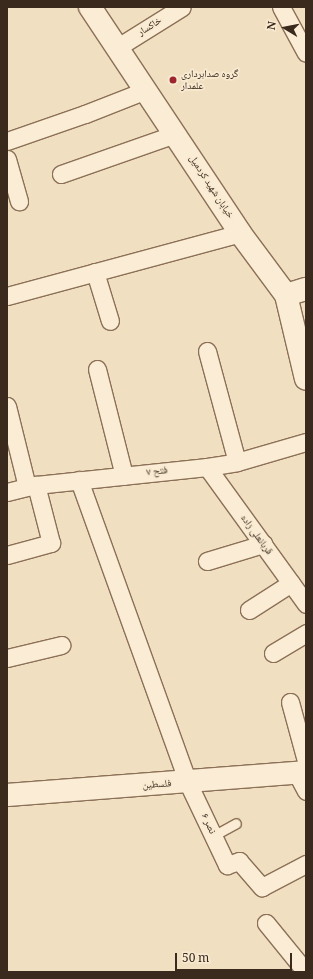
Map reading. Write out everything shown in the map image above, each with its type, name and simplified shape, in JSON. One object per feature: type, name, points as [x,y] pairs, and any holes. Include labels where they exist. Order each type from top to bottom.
[{"type":"street","name":"خیابان شهید کردمیل","points":[[90,7],[118,47],[240,233],[296,292],[306,379]]},
{"type":"street","name":"خاکسار","points":[[118,47],[182,7]]},
{"type":"street","points":[[281,7],[306,53]]},
{"type":"street","points":[[7,141],[146,90]]},
{"type":"street","points":[[61,174],[175,134]]},
{"type":"street","points":[[7,159],[19,201]]},
{"type":"street","points":[[7,296],[240,233]]},
{"type":"street","points":[[95,272],[110,321]]},
{"type":"street","points":[[207,350],[237,462]]},
{"type":"street","points":[[97,369],[124,476]]},
{"type":"street","points":[[7,406],[51,543],[7,555]]},
{"type":"street","name":"فتح ۷","points":[[7,492],[32,486],[207,467],[237,462],[306,442]]},
{"type":"street","name":"قربانعلی زاده","points":[[207,467],[306,604]]},
{"type":"street","name":"نصر ۶","points":[[79,480],[188,783],[227,865],[239,861],[262,887],[306,864]]},
{"type":"street","points":[[207,561],[263,544]]},
{"type":"street","points":[[248,610],[291,583]]},
{"type":"street","points":[[273,653],[306,633]]},
{"type":"street","points":[[7,658],[61,645]]},
{"type":"street","points":[[290,702],[304,775]]},
{"type":"street","name":"فلسطین","points":[[7,795],[304,775]]},
{"type":"street","points":[[266,924],[306,972]]},
{"type":"lane","points":[[213,836],[236,823]]},
{"type":"place","name":"گروه صدابرداری علمدار","points":[[173,80]]}]
